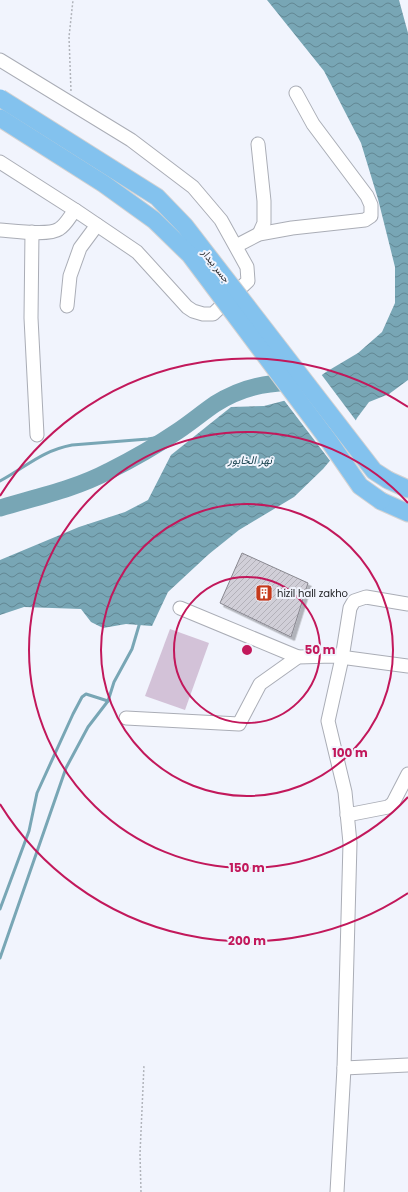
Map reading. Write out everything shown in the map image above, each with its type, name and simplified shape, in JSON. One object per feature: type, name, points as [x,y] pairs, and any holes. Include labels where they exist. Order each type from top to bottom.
[{"type":"main road","name":"جسر بيدار","points":[[0,98],[157,197],[171,210],[185,226],[374,471],[388,480],[408,489]]},
{"type":"main road","name":"جسر بيدار","points":[[0,118],[104,184],[154,220],[190,255],[329,441],[360,486],[380,501],[408,513]]},
{"type":"street","points":[[0,60],[131,140],[193,188],[221,220],[247,266],[248,281],[213,314],[203,314],[193,311],[187,307],[137,252],[0,162]]},
{"type":"street","points":[[236,246],[259,234],[292,228],[365,220],[371,216],[372,205],[367,196],[313,124],[296,93]]},
{"type":"street","points":[[258,144],[264,209],[264,223],[259,234]]},
{"type":"street","points":[[0,230],[49,233],[59,230],[75,210]]},
{"type":"street","points":[[67,306],[70,276],[80,248],[97,225]]},
{"type":"street","points":[[32,232],[31,318],[36,435]]},
{"type":"street","points":[[337,1192],[344,1068],[350,843],[345,792],[328,722],[342,658],[350,608],[354,601],[366,597],[408,604]]},
{"type":"street","points":[[180,608],[298,657],[333,656],[408,666]]},
{"type":"street","points":[[126,718],[239,724],[260,684],[298,657]]},
{"type":"street","points":[[347,814],[388,808],[393,803],[408,774]]},
{"type":"street","points":[[344,1068],[408,1065]]},
{"type":"path","points":[[72,103],[69,37],[73,0]]},
{"type":"path","points":[[141,1192],[140,1154],[144,1066]]},
{"type":"shaded area","points":[[170,629],[209,643],[185,710],[145,696]]},
{"type":"water","name":"نهر الخابور","points":[[267,0],[399,0],[408,33],[408,380],[389,394],[369,402],[357,418],[344,444],[323,469],[294,497],[239,530],[209,554],[168,592],[152,626],[126,624],[103,628],[91,622],[81,609],[24,607],[0,615],[0,560],[79,527],[125,512],[148,500],[171,455],[231,407],[264,406],[287,400],[326,372],[358,353],[382,332],[395,303],[395,267],[378,199],[361,143],[324,71]]},
{"type":"pier","points":[[321,374],[357,422],[346,445],[331,462],[283,399]]},
{"type":"building","name":"hizil hall zakho","points":[[242,553],[308,583],[291,637],[220,603]]},
{"type":"waterway","name":"نهر الخابور","points":[[0,508],[83,483],[127,462],[183,428],[215,404],[234,394],[255,387],[277,383],[299,383]]},
{"type":"waterway","points":[[0,481],[42,455],[72,445],[148,439],[172,435]]},
{"type":"waterway","points":[[0,958],[66,768],[88,727],[108,701],[114,682],[132,649],[140,622]]},
{"type":"waterway","points":[[0,909],[29,831],[37,793],[73,714],[82,697],[86,694],[108,701]]},
{"type":"place","name":"hizil hall zakho","points":[[264,593]]}]
